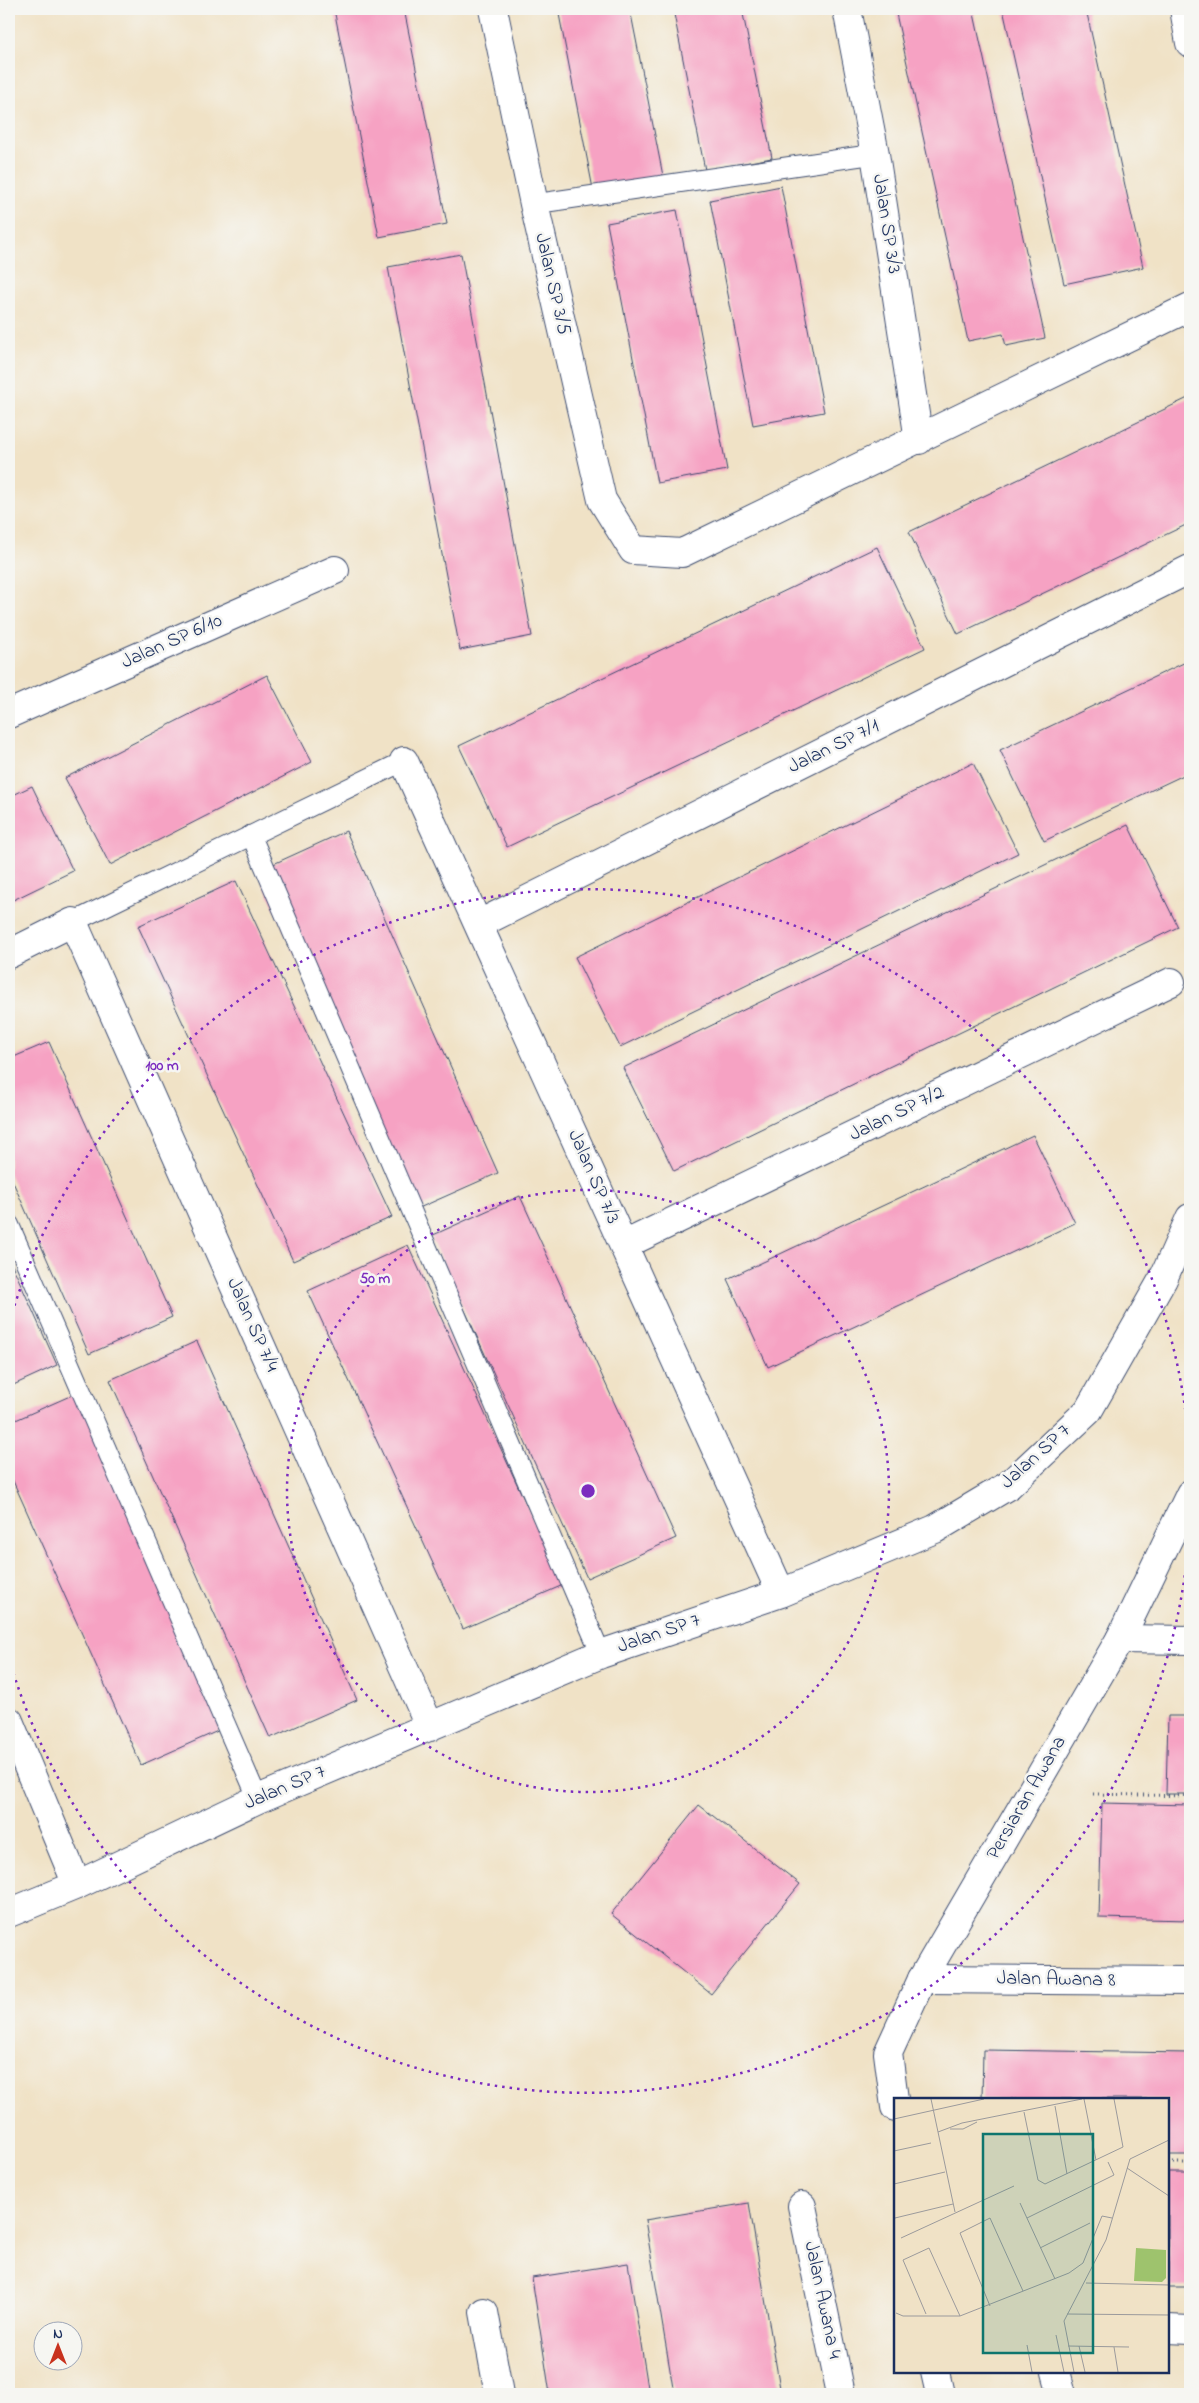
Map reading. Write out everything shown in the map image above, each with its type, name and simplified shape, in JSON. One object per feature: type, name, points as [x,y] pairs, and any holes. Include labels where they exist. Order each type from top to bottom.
[{"type":"street","name":"Jalan SP 3/5","points":[[494,9],[534,204],[602,500],[633,550],[682,553],[920,440]]},
{"type":"street","name":"Jalan SP 3/3","points":[[847,9],[875,154],[920,440]]},
{"type":"street","points":[[1184,9],[1190,43]]},
{"type":"street","points":[[920,440],[1190,307]]},
{"type":"street","name":"Jalan SP 7/1","points":[[479,924],[1190,569]]},
{"type":"street","name":"Jalan SP 6/10","points":[[9,714],[335,570]]},
{"type":"street","name":"Jalan SP 7/3","points":[[404,761],[781,1593]]},
{"type":"street","points":[[9,954],[73,922]]},
{"type":"street","name":"Jalan SP 7/4","points":[[73,922],[430,1727]]},
{"type":"street","name":"Jalan SP 7/2","points":[[624,1245],[1171,982]]},
{"type":"street","name":"Jalan SP 7","points":[[9,1913],[77,1885],[258,1799],[600,1654],[781,1593],[935,1529],[1009,1485],[1088,1411],[1163,1279],[1190,1218]]},
{"type":"street","name":"Persiaran Awana","points":[[894,2099],[888,2053],[922,1979],[1120,1638],[1190,1494]]},
{"type":"street","points":[[1120,1638],[1190,1640]]},
{"type":"street","points":[[9,1721],[77,1885]]},
{"type":"street","name":"Jalan Awana 8","points":[[922,1979],[1190,1982]]},
{"type":"street","name":"Jalan Awana 4","points":[[802,2206],[841,2394]]},
{"type":"street","points":[[484,2312],[499,2394]]},
{"type":"street","points":[[1169,2329],[1190,2330]]},
{"type":"street","points":[[935,2373],[940,2394]]},
{"type":"street","points":[[1056,2373],[1062,2394]]},
{"type":"lane","points":[[534,204],[875,154]]},
{"type":"lane","points":[[73,922],[404,761]]},
{"type":"lane","points":[[251,836],[600,1654]]},
{"type":"lane","points":[[9,1224],[258,1799]]},
{"type":"path","points":[[1093,1794],[1190,1796]]},
{"type":"path","points":[[1169,2163],[1190,2163]]},
{"type":"building","points":[[334,9],[404,9],[447,224],[379,237]]},
{"type":"building","points":[[558,9],[630,9],[664,181],[594,194]]},
{"type":"building","points":[[673,9],[742,9],[772,158],[705,170]]},
{"type":"building","points":[[895,9],[973,9],[1045,338],[1006,346],[1003,334],[968,341]]},
{"type":"building","points":[[1003,9],[1086,9],[1143,267],[1064,284]]},
{"type":"building","points":[[781,186],[824,412],[753,425],[710,200]]},
{"type":"building","points":[[677,210],[727,470],[657,483],[607,223]]},
{"type":"building","points":[[461,254],[532,636],[460,650],[388,267]]},
{"type":"building","points":[[1190,397],[1190,523],[958,634],[909,532]]},
{"type":"building","points":[[877,547],[925,648],[507,847],[459,746]]},
{"type":"building","points":[[1190,660],[1190,772],[1044,841],[1000,750]]},
{"type":"building","points":[[267,675],[312,762],[110,865],[65,778]]},
{"type":"building","points":[[973,763],[1018,853],[620,1047],[575,957]]},
{"type":"building","points":[[32,786],[73,871],[9,902],[9,797]]},
{"type":"building","points":[[1128,825],[1178,927],[674,1171],[623,1068]]},
{"type":"building","points":[[346,831],[498,1173],[410,1212],[258,871]]},
{"type":"building","points":[[236,881],[392,1217],[293,1261],[138,926]]},
{"type":"building","points":[[49,1042],[172,1317],[89,1354],[9,1173],[9,1059]]},
{"type":"building","points":[[1033,1135],[1075,1223],[768,1367],[727,1279]]},
{"type":"building","points":[[520,1196],[676,1538],[587,1578],[431,1236]]},
{"type":"building","points":[[408,1245],[563,1585],[463,1629],[308,1291]]},
{"type":"building","points":[[9,1258],[57,1365],[9,1387]]},
{"type":"building","points":[[197,1341],[357,1700],[270,1738],[110,1380]]},
{"type":"building","points":[[79,1392],[229,1726],[141,1765],[9,1472],[9,1423]]},
{"type":"building","points":[[1168,1716],[1190,1716],[1190,1794],[1166,1794]]},
{"type":"building","points":[[1102,1803],[1190,1805],[1190,1920],[1099,1918]]},
{"type":"building","points":[[699,1805],[800,1884],[711,1994],[611,1914]]},
{"type":"building","points":[[983,2050],[1190,2053],[1190,2155],[1169,2155],[1169,2098],[982,2098]]},
{"type":"building","points":[[1169,2172],[1190,2172],[1190,2287],[1169,2287]]},
{"type":"building","points":[[749,2203],[781,2394],[674,2394],[645,2220]]},
{"type":"building","points":[[628,2263],[649,2394],[550,2394],[532,2278]]}]
